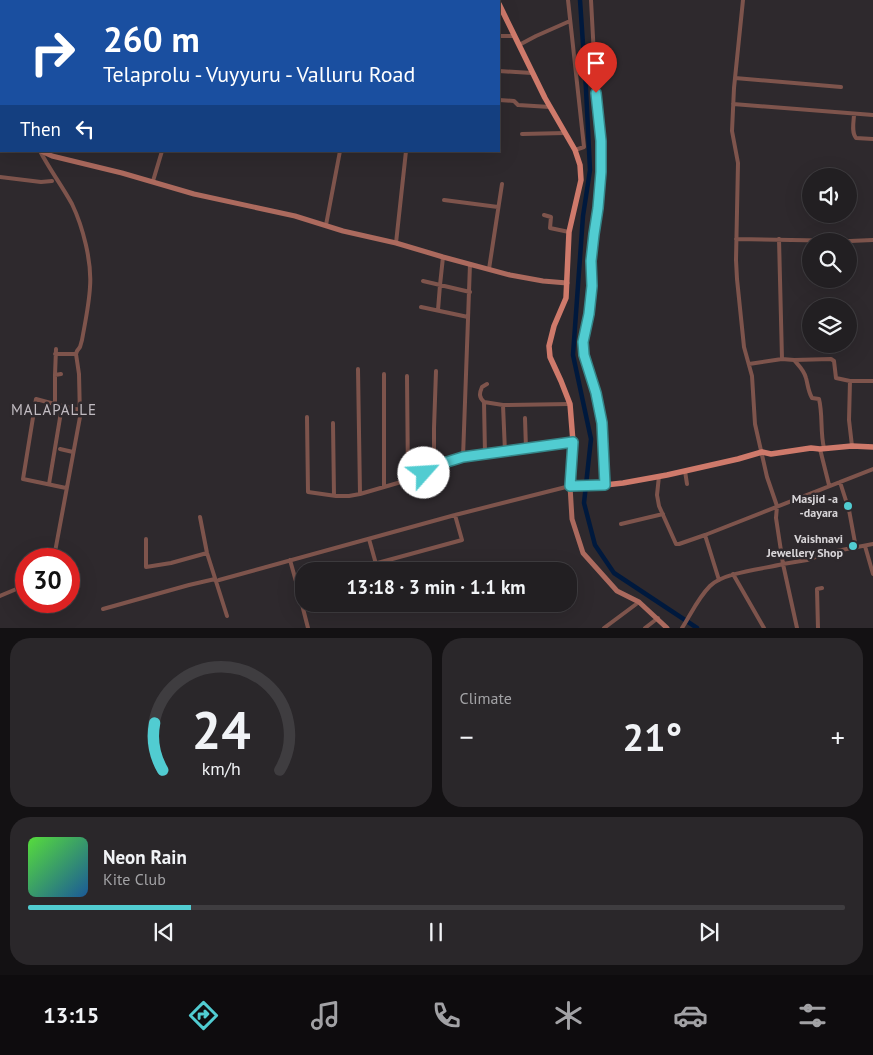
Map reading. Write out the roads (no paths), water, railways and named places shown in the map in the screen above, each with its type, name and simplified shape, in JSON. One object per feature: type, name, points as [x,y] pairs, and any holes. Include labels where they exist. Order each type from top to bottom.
[{"type":"main road","points":[[500,7],[532,73],[575,150],[580,165],[581,180],[569,232],[566,298],[554,326],[549,346],[550,357],[562,381],[570,404],[573,442],[572,520],[583,553],[616,590],[639,602],[667,628]]},
{"type":"main road","points":[[42,152],[205,196],[296,216],[343,231],[396,243],[443,258],[525,278],[567,283]]},
{"type":"main road","points":[[573,486],[623,483],[685,471],[762,452],[770,454],[811,448],[873,447]]},
{"type":"street","points":[[568,0],[584,147],[575,150]]},
{"type":"street","points":[[591,0],[596,93],[601,141],[601,172],[591,261],[592,286],[583,342],[584,355],[596,393],[602,423],[605,485]]},
{"type":"street","points":[[743,0],[732,131],[738,163],[736,260],[740,314],[744,347],[752,376],[755,424],[767,478],[777,506],[776,518],[783,564],[797,628]]},
{"type":"street","points":[[519,44],[570,21]]},
{"type":"street","points":[[500,36],[514,36]]},
{"type":"street","points":[[500,71],[532,73]]},
{"type":"street","points":[[735,78],[841,87]]},
{"type":"street","points":[[500,100],[514,101],[518,105],[550,107]]},
{"type":"street","points":[[733,104],[873,115]]},
{"type":"street","points":[[854,114],[854,136],[856,138],[873,139]]},
{"type":"street","points":[[522,134],[564,133]]},
{"type":"street","points":[[41,152],[72,206],[80,225],[87,249],[90,271],[90,286],[82,340],[76,354],[79,374],[80,417],[55,548]]},
{"type":"street","points":[[153,181],[162,152]]},
{"type":"street","points":[[326,225],[340,152]]},
{"type":"street","points":[[396,243],[406,152]]},
{"type":"street","points":[[52,181],[55,176]]},
{"type":"street","points":[[0,177],[59,183]]},
{"type":"street","points":[[489,269],[502,184]]},
{"type":"street","points":[[444,200],[498,207]]},
{"type":"street","points":[[544,215],[551,217],[550,228],[569,232]]},
{"type":"street","points":[[736,239],[873,240]]},
{"type":"street","points":[[779,239],[782,359]]},
{"type":"street","points":[[438,310],[443,258]]},
{"type":"street","points":[[463,457],[470,264]]},
{"type":"street","points":[[423,281],[470,292]]},
{"type":"street","points":[[421,307],[468,316]]},
{"type":"street","points":[[55,404],[55,351],[76,354]]},
{"type":"street","points":[[749,364],[782,359],[833,360],[836,378],[850,381],[873,381]]},
{"type":"street","points":[[794,360],[802,368],[806,376],[808,391],[812,398],[819,399],[822,448],[829,485]]},
{"type":"street","points":[[358,369],[360,494]]},
{"type":"street","points":[[434,466],[436,371]]},
{"type":"street","points":[[55,375],[61,374]]},
{"type":"street","points":[[384,374],[384,487]]},
{"type":"street","points":[[406,376],[408,480]]},
{"type":"street","points":[[850,381],[849,420],[852,446]]},
{"type":"street","points":[[487,384],[479,394],[484,402],[503,405],[570,404]]},
{"type":"street","points":[[66,488],[23,478],[36,399],[80,410]]},
{"type":"street","points":[[484,402],[485,454]]},
{"type":"street","points":[[503,405],[505,452]]},
{"type":"street","points":[[49,484],[62,406]]},
{"type":"street","points":[[307,417],[308,492],[334,496],[360,494],[408,480],[434,466],[463,457],[573,442]]},
{"type":"street","points":[[525,418],[526,449]]},
{"type":"street","points":[[333,423],[334,496]]},
{"type":"street","points":[[60,449],[73,452]]},
{"type":"street","points":[[659,476],[657,495],[659,506],[676,544],[679,544],[873,469]]},
{"type":"street","points":[[685,471],[687,484]]},
{"type":"street","points":[[840,482],[850,516],[856,548]]},
{"type":"street","points":[[103,609],[455,515],[573,486]]},
{"type":"street","points":[[621,524],[663,514]]},
{"type":"street","points":[[383,562],[462,540],[455,515]]},
{"type":"street","points":[[200,517],[207,553],[217,579],[227,616]]},
{"type":"street","points":[[705,535],[719,580]]},
{"type":"street","points":[[369,539],[375,562]]},
{"type":"street","points":[[146,540],[146,568],[207,553]]},
{"type":"street","points":[[682,628],[709,587],[719,580],[733,574],[807,560],[826,553],[873,544]]},
{"type":"street","points":[[865,546],[873,574]]},
{"type":"street","points":[[290,560],[295,581]]},
{"type":"street","points":[[733,574],[764,628]]},
{"type":"street","points":[[818,628],[817,588],[822,588]]},
{"type":"street","points":[[0,596],[15,590]]},
{"type":"street","points":[[604,628],[639,602]]},
{"type":"street","points":[[304,612],[308,628]]},
{"type":"street","points":[[646,628],[658,618]]},
{"type":"waterway","points":[[580,0],[590,170],[583,216],[573,355],[591,439],[584,503],[595,545],[614,573],[697,628]]},
{"type":"place","name":"Masjid -a -dayara","points":[[848,506]]},
{"type":"place","name":"Vaishnavi Jewellery Shop","points":[[853,546]]},
{"type":"district","name":"MALAPALLE","points":[[54,410]]}]
